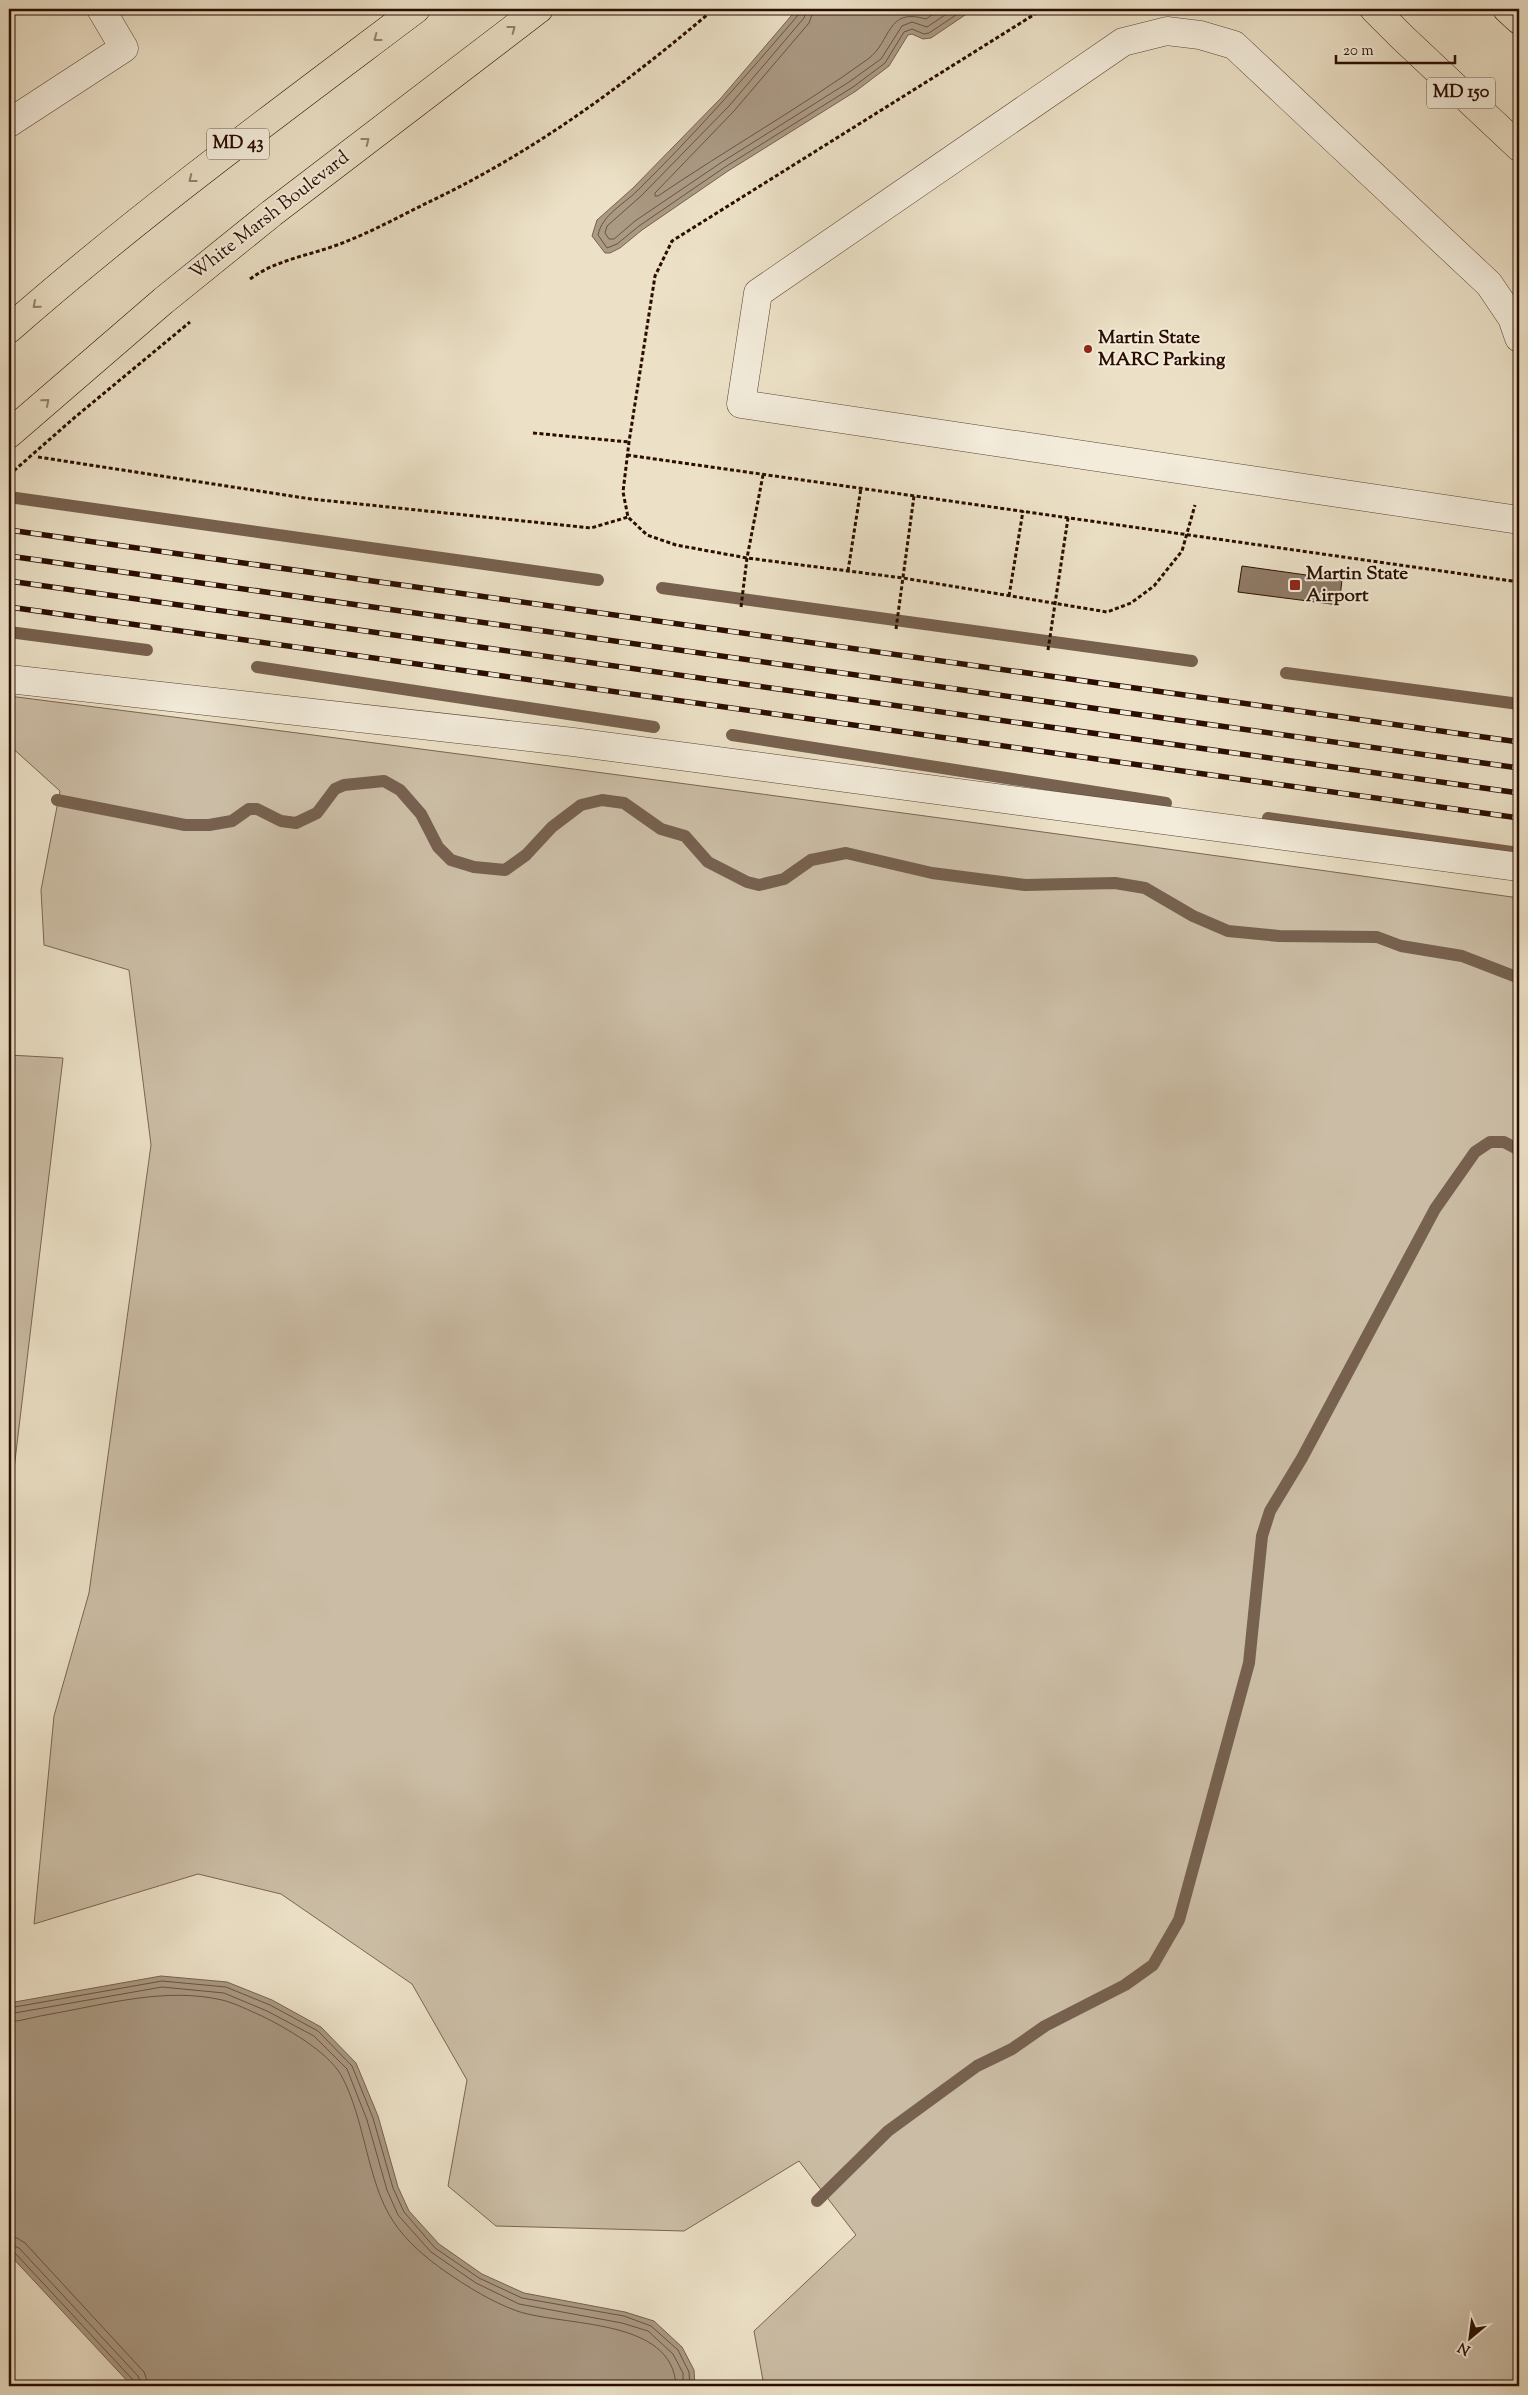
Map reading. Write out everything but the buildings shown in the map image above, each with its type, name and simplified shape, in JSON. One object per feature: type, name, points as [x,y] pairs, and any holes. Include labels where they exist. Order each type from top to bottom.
[{"type":"main road","name":"MD 43","points":[[9,329],[63,282],[204,170],[416,9]]},
{"type":"main road","name":"White Marsh Boulevard","points":[[9,434],[163,301],[272,213],[540,9]]},
{"type":"main road","name":"MD 150","points":[[1374,9],[1519,146]]},
{"type":"main road","points":[[1508,9],[1519,20]]},
{"type":"lane","points":[[9,123],[124,48],[102,9]]},
{"type":"lane","points":[[1519,338],[1512,318],[1490,284],[1234,45],[1200,35],[1168,31],[1123,42],[758,293],[741,404],[1519,520]]},
{"type":"lane","points":[[9,679],[573,742],[1519,867]]},
{"type":"path","points":[[243,284],[265,268],[338,244],[490,171],[595,104],[646,66],[714,9]]},
{"type":"path","points":[[9,475],[74,418],[198,317]]},
{"type":"path","points":[[533,433],[629,442]]},
{"type":"path","points":[[28,455],[312,499],[591,528],[628,517]]},
{"type":"path","points":[[627,455],[1519,582]]},
{"type":"path","points":[[741,608],[747,558],[763,475]]},
{"type":"path","points":[[848,571],[861,488]]},
{"type":"path","points":[[896,629],[914,496]]},
{"type":"path","points":[[1009,596],[1023,512]]},
{"type":"path","points":[[1048,650],[1068,518]]},
{"type":"shaded area","points":[[9,696],[764,794],[1519,898],[1519,2386],[764,2386],[754,2331],[856,2235],[799,2161],[684,2231],[496,2226],[448,2186],[467,2080],[412,1984],[281,1894],[198,1874],[34,1924],[54,1716],[89,1593],[151,1145],[129,970],[44,945],[41,890],[60,791],[9,745]]},
{"type":"shaded area","points":[[9,1055],[63,1058],[9,1511]]},
{"type":"water","points":[[797,9],[974,9],[931,38],[923,39],[912,34],[908,35],[889,66],[856,91],[728,171],[642,230],[620,248],[610,253],[605,253],[592,236],[597,220],[633,188],[721,98]]},
{"type":"water","points":[[161,1976],[227,1982],[272,2000],[321,2027],[356,2063],[378,2116],[398,2187],[409,2211],[439,2244],[482,2274],[524,2293],[625,2312],[654,2321],[682,2347],[694,2370],[695,2386],[132,2386],[9,2254],[9,2003]]},
{"type":"waterway","points":[[9,497],[598,580]]},
{"type":"waterway","points":[[662,588],[1192,661]]},
{"type":"waterway","points":[[9,632],[147,650]]},
{"type":"waterway","points":[[257,667],[654,727]]},
{"type":"waterway","points":[[1286,673],[1519,704]]},
{"type":"waterway","points":[[732,735],[1166,803]]},
{"type":"waterway","points":[[57,800],[185,825],[209,825],[232,821],[249,809],[257,809],[281,821],[296,823],[317,813],[335,789],[344,785],[384,781],[400,790],[421,814],[438,847],[451,860],[474,867],[505,870],[526,855],[552,827],[581,805],[602,800],[624,803],[661,829],[685,836],[708,862],[747,882],[759,885],[784,879],[811,860],[846,853],[932,873],[1025,885],[1115,883],[1145,888],[1193,916],[1228,931],[1279,936],[1377,937],[1401,946],[1462,956],[1519,978]]},
{"type":"waterway","points":[[1268,818],[1519,853]]},
{"type":"waterway","points":[[817,2201],[888,2131],[977,2066],[1012,2049],[1045,2026],[1125,1985],[1153,1965],[1179,1920],[1249,1663],[1262,1536],[1270,1511],[1302,1458],[1435,1209],[1475,1152],[1490,1142],[1504,1142],[1519,1150]]},
{"type":"railway","points":[[9,530],[1519,742]]},
{"type":"railway","points":[[9,556],[1519,768]]},
{"type":"railway","points":[[9,581],[1519,793]]},
{"type":"railway","points":[[9,607],[1519,818]]},
{"type":"place","name":"Martin State MARC Parking","points":[[1088,349]]},
{"type":"place","name":"Martin State Airport","points":[[1295,585]]}]
